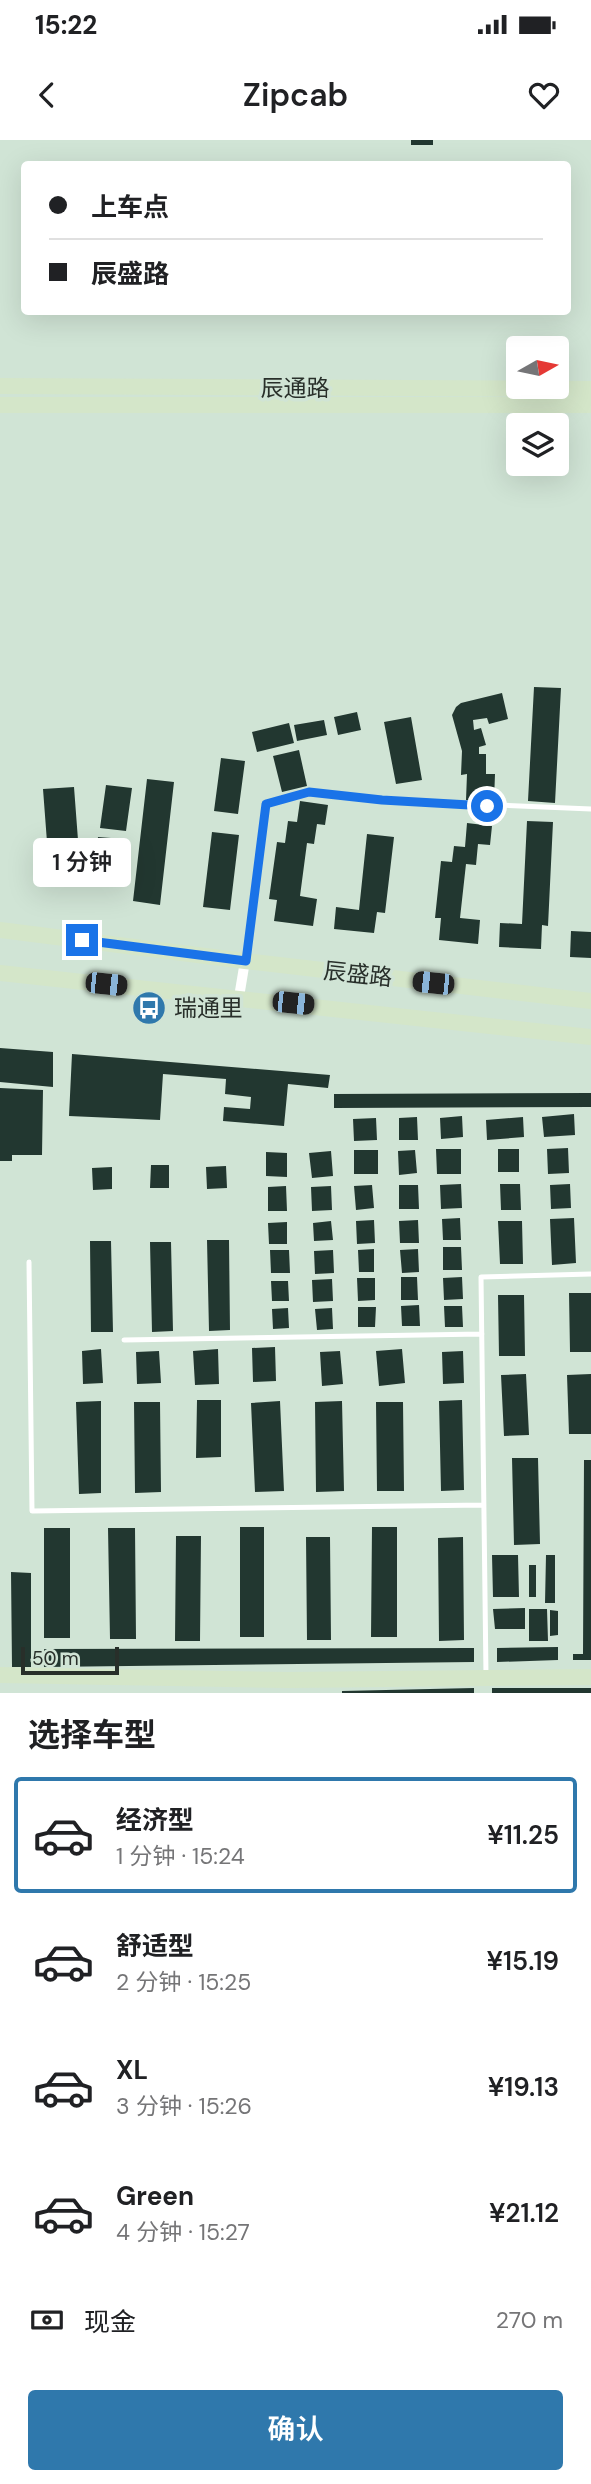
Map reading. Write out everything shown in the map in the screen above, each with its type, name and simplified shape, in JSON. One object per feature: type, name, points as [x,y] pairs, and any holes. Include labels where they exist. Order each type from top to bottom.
[{"type":"street","name":"辰通路","points":[[0,386],[591,388]]},
{"type":"street","name":"辰通路","points":[[0,405],[591,405]]},
{"type":"street","name":"辰盛路","points":[[0,930],[591,1001]]},
{"type":"street","points":[[239,998],[246,961]]},
{"type":"street","name":"辰盛路","points":[[0,973],[591,1037]]},
{"type":"street","points":[[0,1675],[288,1687],[486,1678],[591,1677]]},
{"type":"lane","points":[[246,961],[266,804],[309,792],[396,801],[591,810]]},
{"type":"lane","points":[[29,1262],[32,1511],[484,1505]]},
{"type":"lane","points":[[486,1678],[481,1277],[591,1274]]},
{"type":"lane","points":[[124,1340],[482,1334]]},
{"type":"building","points":[[411,140],[433,140],[433,145],[411,145]]},
{"type":"building","points":[[534,687],[561,688],[555,803],[528,801]]},
{"type":"building","points":[[502,693],[508,719],[489,724],[487,718],[473,720],[474,730],[481,728],[486,745],[479,747],[479,754],[486,754],[486,774],[495,774],[494,801],[466,800],[467,774],[461,775],[462,751],[452,715],[461,703]]},
{"type":"building","points":[[357,712],[361,730],[338,735],[334,717]]},
{"type":"building","points":[[411,717],[422,780],[396,784],[384,722]]},
{"type":"building","points":[[324,720],[327,735],[297,741],[294,725]]},
{"type":"building","points":[[289,723],[294,743],[257,752],[252,732]]},
{"type":"building","points":[[299,750],[307,786],[282,792],[273,756]]},
{"type":"building","points":[[221,758],[245,761],[238,814],[214,811]]},
{"type":"building","points":[[147,779],[174,782],[160,905],[133,901]]},
{"type":"building","points":[[106,785],[132,788],[126,831],[100,828]]},
{"type":"building","points":[[74,787],[78,840],[47,842],[43,789]]},
{"type":"building","points":[[300,801],[328,805],[325,825],[317,824],[314,844],[307,843],[300,896],[317,899],[313,926],[274,921],[277,900],[269,899],[277,842],[285,843],[288,821],[297,822]]},
{"type":"building","points":[[527,821],[553,822],[548,926],[542,925],[541,949],[499,947],[500,923],[522,924]]},
{"type":"building","points":[[467,823],[492,826],[490,845],[478,844],[476,865],[466,864],[460,918],[480,920],[478,944],[439,940],[441,918],[435,918],[441,861],[452,862],[454,846],[465,847]]},
{"type":"building","points":[[212,832],[239,835],[230,910],[203,907]]},
{"type":"building","points":[[367,834],[394,837],[385,913],[377,912],[374,933],[334,929],[336,907],[359,910]]},
{"type":"building","points":[[98,837],[124,839],[119,880],[94,877]]},
{"type":"building","points":[[571,931],[591,932],[591,958],[570,957]]},
{"type":"building","points":[[0,1048],[53,1052],[53,1087],[0,1082]]},
{"type":"building","points":[[72,1054],[330,1075],[328,1088],[288,1084],[284,1126],[223,1121],[224,1107],[250,1109],[251,1097],[225,1094],[226,1079],[163,1074],[160,1120],[69,1116]]},
{"type":"building","points":[[0,1088],[43,1090],[42,1155],[12,1155],[12,1161],[0,1161]]},
{"type":"building","points":[[591,1093],[591,1107],[334,1108],[334,1094]]},
{"type":"building","points":[[574,1114],[575,1135],[544,1137],[542,1117]]},
{"type":"building","points":[[462,1116],[463,1137],[441,1139],[440,1118]]},
{"type":"building","points":[[417,1117],[418,1140],[399,1140],[399,1118]]},
{"type":"building","points":[[523,1117],[524,1137],[487,1140],[486,1120]]},
{"type":"building","points":[[376,1118],[377,1140],[354,1141],[353,1119]]},
{"type":"building","points":[[568,1148],[569,1173],[548,1174],[547,1149]]},
{"type":"building","points":[[436,1149],[461,1149],[461,1174],[437,1174]]},
{"type":"building","points":[[498,1149],[519,1149],[519,1172],[498,1172]]},
{"type":"building","points":[[354,1150],[378,1150],[378,1174],[354,1174]]},
{"type":"building","points":[[415,1150],[417,1173],[399,1175],[398,1151]]},
{"type":"building","points":[[331,1151],[333,1176],[312,1178],[309,1153]]},
{"type":"building","points":[[266,1152],[287,1153],[287,1177],[266,1176]]},
{"type":"building","points":[[151,1165],[169,1165],[169,1188],[150,1188]]},
{"type":"building","points":[[226,1166],[227,1188],[207,1189],[206,1167]]},
{"type":"building","points":[[112,1167],[112,1189],[93,1190],[92,1168]]},
{"type":"building","points":[[461,1184],[462,1208],[441,1209],[440,1185]]},
{"type":"building","points":[[500,1184],[520,1184],[521,1210],[501,1210]]},
{"type":"building","points":[[570,1184],[571,1208],[551,1209],[550,1185]]},
{"type":"building","points":[[372,1185],[374,1208],[356,1210],[354,1186]]},
{"type":"building","points":[[399,1185],[418,1185],[419,1209],[399,1209]]},
{"type":"building","points":[[286,1186],[287,1211],[268,1211],[268,1187]]},
{"type":"building","points":[[331,1186],[332,1210],[312,1211],[311,1187]]},
{"type":"building","points":[[460,1218],[461,1240],[443,1240],[442,1219]]},
{"type":"building","points":[[574,1218],[576,1263],[552,1265],[550,1219]]},
{"type":"building","points":[[374,1220],[375,1243],[357,1244],[356,1221]]},
{"type":"building","points":[[418,1220],[419,1243],[400,1243],[399,1221]]},
{"type":"building","points":[[331,1221],[333,1240],[314,1241],[313,1223]]},
{"type":"building","points":[[498,1221],[522,1221],[523,1264],[500,1264]]},
{"type":"building","points":[[287,1222],[287,1244],[269,1244],[268,1223]]},
{"type":"building","points":[[207,1240],[229,1240],[230,1330],[209,1331]]},
{"type":"building","points":[[90,1241],[111,1241],[113,1332],[91,1332]]},
{"type":"building","points":[[150,1242],[171,1242],[173,1331],[152,1332]]},
{"type":"building","points":[[443,1247],[461,1247],[462,1270],[443,1270]]},
{"type":"building","points":[[374,1249],[374,1272],[359,1272],[358,1250]]},
{"type":"building","points":[[418,1249],[419,1272],[402,1273],[400,1250]]},
{"type":"building","points":[[270,1250],[289,1250],[290,1273],[271,1273]]},
{"type":"building","points":[[333,1250],[334,1273],[315,1274],[314,1251]]},
{"type":"building","points":[[401,1277],[417,1277],[418,1300],[401,1300]]},
{"type":"building","points":[[462,1277],[463,1299],[444,1300],[443,1278]]},
{"type":"building","points":[[357,1278],[375,1278],[375,1300],[358,1301]]},
{"type":"building","points":[[332,1279],[333,1301],[313,1302],[312,1280]]},
{"type":"building","points":[[271,1281],[288,1281],[289,1301],[272,1301]]},
{"type":"building","points":[[569,1293],[591,1293],[591,1352],[570,1352]]},
{"type":"building","points":[[498,1295],[524,1295],[525,1356],[499,1356]]},
{"type":"building","points":[[419,1305],[420,1326],[402,1326],[401,1306]]},
{"type":"building","points":[[444,1306],[462,1306],[463,1327],[445,1327]]},
{"type":"building","points":[[358,1307],[376,1307],[375,1327],[358,1327]]},
{"type":"building","points":[[288,1308],[289,1328],[273,1329],[272,1309]]},
{"type":"building","points":[[332,1308],[333,1329],[317,1330],[315,1309]]},
{"type":"building","points":[[275,1347],[276,1381],[253,1382],[252,1348]]},
{"type":"building","points":[[101,1349],[103,1383],[83,1384],[82,1351]]},
{"type":"building","points":[[218,1349],[219,1384],[195,1385],[193,1351]]},
{"type":"building","points":[[402,1349],[405,1383],[379,1386],[376,1351]]},
{"type":"building","points":[[159,1351],[161,1383],[137,1384],[136,1352]]},
{"type":"building","points":[[340,1351],[343,1384],[322,1386],[320,1352]]},
{"type":"building","points":[[463,1351],[464,1383],[443,1384],[442,1352]]},
{"type":"building","points":[[526,1374],[529,1435],[504,1436],[501,1375]]},
{"type":"building","points":[[591,1374],[591,1434],[569,1434],[567,1375]]},
{"type":"building","points":[[197,1400],[221,1400],[221,1457],[196,1458]]},
{"type":"building","points":[[462,1400],[464,1490],[441,1491],[439,1401]]},
{"type":"building","points":[[101,1401],[101,1493],[79,1494],[76,1402]]},
{"type":"building","points":[[280,1401],[284,1491],[255,1492],[251,1403]]},
{"type":"building","points":[[342,1401],[344,1491],[316,1492],[315,1402]]},
{"type":"building","points":[[134,1402],[160,1402],[161,1492],[135,1493]]},
{"type":"building","points":[[376,1402],[403,1402],[404,1491],[377,1491]]},
{"type":"building","points":[[512,1458],[538,1458],[540,1544],[514,1545]]},
{"type":"building","points":[[584,1460],[591,1460],[591,1660],[573,1660],[573,1654],[583,1654]]},
{"type":"building","points":[[240,1527],[264,1527],[264,1637],[240,1637]]},
{"type":"building","points":[[372,1527],[397,1527],[397,1637],[371,1637]]},
{"type":"building","points":[[44,1528],[70,1528],[70,1638],[44,1638]]},
{"type":"building","points":[[108,1528],[135,1528],[136,1639],[110,1639]]},
{"type":"building","points":[[176,1536],[201,1536],[200,1641],[175,1641]]},
{"type":"building","points":[[306,1537],[330,1537],[331,1640],[307,1640]]},
{"type":"building","points":[[463,1537],[464,1640],[439,1641],[438,1538]]},
{"type":"building","points":[[492,1555],[518,1555],[519,1597],[493,1597]]},
{"type":"building","points":[[546,1555],[555,1555],[555,1603],[545,1603]]},
{"type":"building","points":[[529,1565],[536,1565],[536,1597],[529,1597]]},
{"type":"building","points":[[11,1572],[31,1573],[31,1667],[12,1667]]},
{"type":"building","points":[[525,1608],[525,1629],[495,1629],[493,1609]]},
{"type":"building","points":[[529,1609],[547,1609],[548,1641],[529,1641]]},
{"type":"building","points":[[550,1610],[558,1611],[558,1635],[550,1636]]},
{"type":"building","points":[[558,1647],[558,1660],[497,1662],[497,1648]]},
{"type":"building","points":[[474,1648],[474,1662],[44,1667],[43,1649]]},
{"type":"building","points":[[474,1688],[474,1693],[342,1693],[342,1691]]},
{"type":"building","points":[[492,1688],[591,1688],[591,1693],[492,1693]]},
{"type":"place","name":"瑞通里","points":[[149,1008]]},
{"type":"route","points":[[82,940],[246,961],[266,804],[309,792],[382,800],[487,806]]}]
